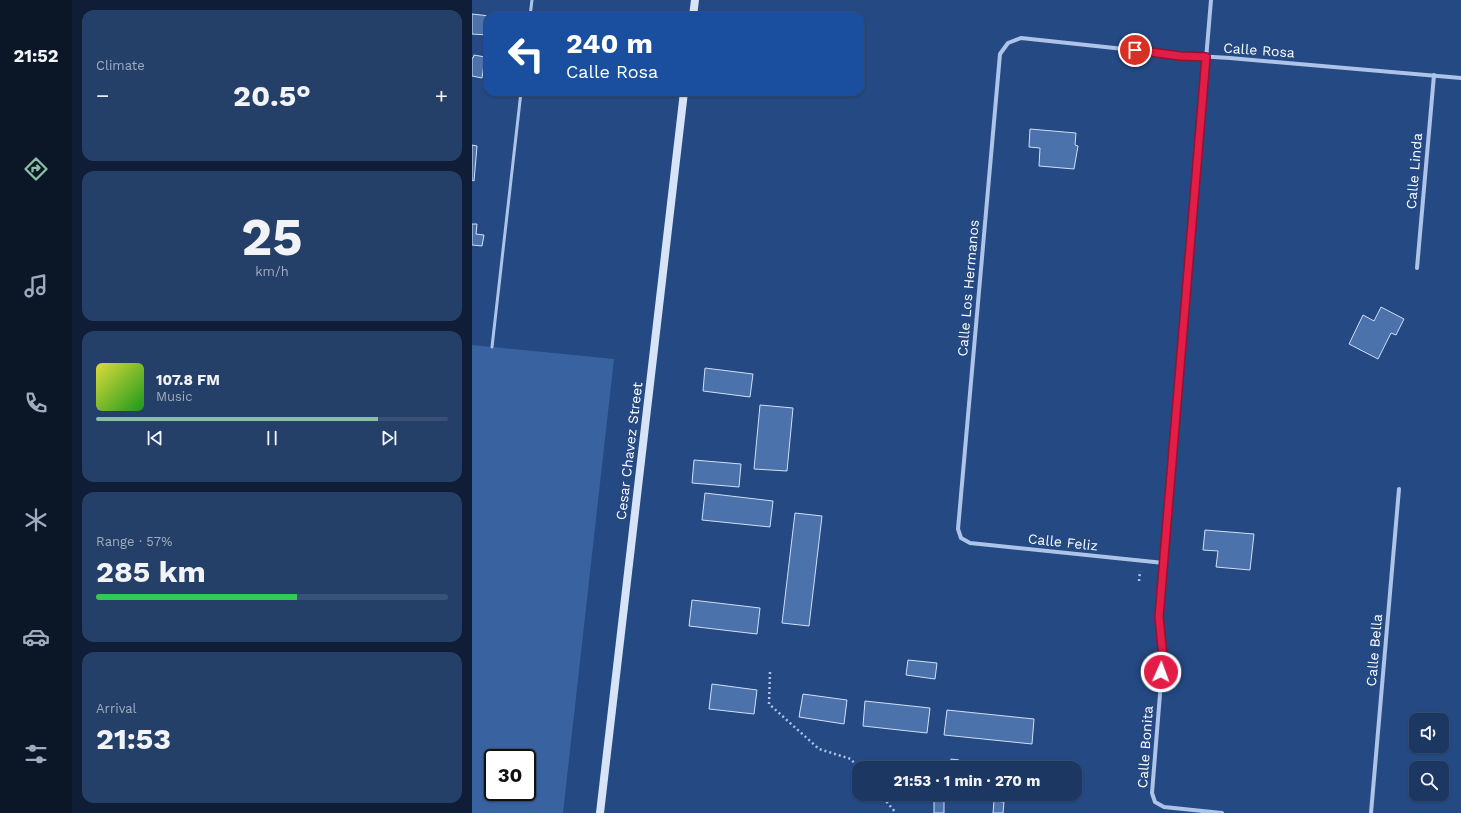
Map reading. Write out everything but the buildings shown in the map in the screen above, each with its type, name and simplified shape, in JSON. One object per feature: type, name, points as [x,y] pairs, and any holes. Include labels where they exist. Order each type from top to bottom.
[{"type":"main road","points":[[694,12],[695,0]]},
{"type":"main road","name":"Cesar Chavez Street","points":[[600,813],[684,96]]},
{"type":"street","name":"Calle Bonita","points":[[1211,0],[1159,617],[1163,657],[1152,793],[1155,802],[1164,807],[1222,813]]},
{"type":"street","name":"Calle Rosa","points":[[1008,43],[1021,38],[1180,56],[1461,78]]},
{"type":"street","name":"Calle Los Hermanos","points":[[961,538],[958,529],[959,516],[998,66],[1000,54],[1008,43]]},
{"type":"street","name":"Calle Linda","points":[[1417,268],[1434,75]]},
{"type":"street","name":"Calle Bella","points":[[1371,813],[1399,489]]},
{"type":"street","name":"Calle Feliz","points":[[961,538],[970,543],[983,545],[1164,563]]},
{"type":"lane","points":[[530,12],[532,0]]},
{"type":"lane","points":[[492,347],[521,96]]},
{"type":"path","points":[[770,672],[769,704],[819,749],[850,759],[852,761]]},
{"type":"path","points":[[886,801],[896,813]]},
{"type":"shaded area","points":[[472,345],[614,359],[563,813],[472,813]]},
{"type":"route","points":[[1135,50],[1180,56],[1206,57],[1159,617],[1163,657],[1161,672]]}]
